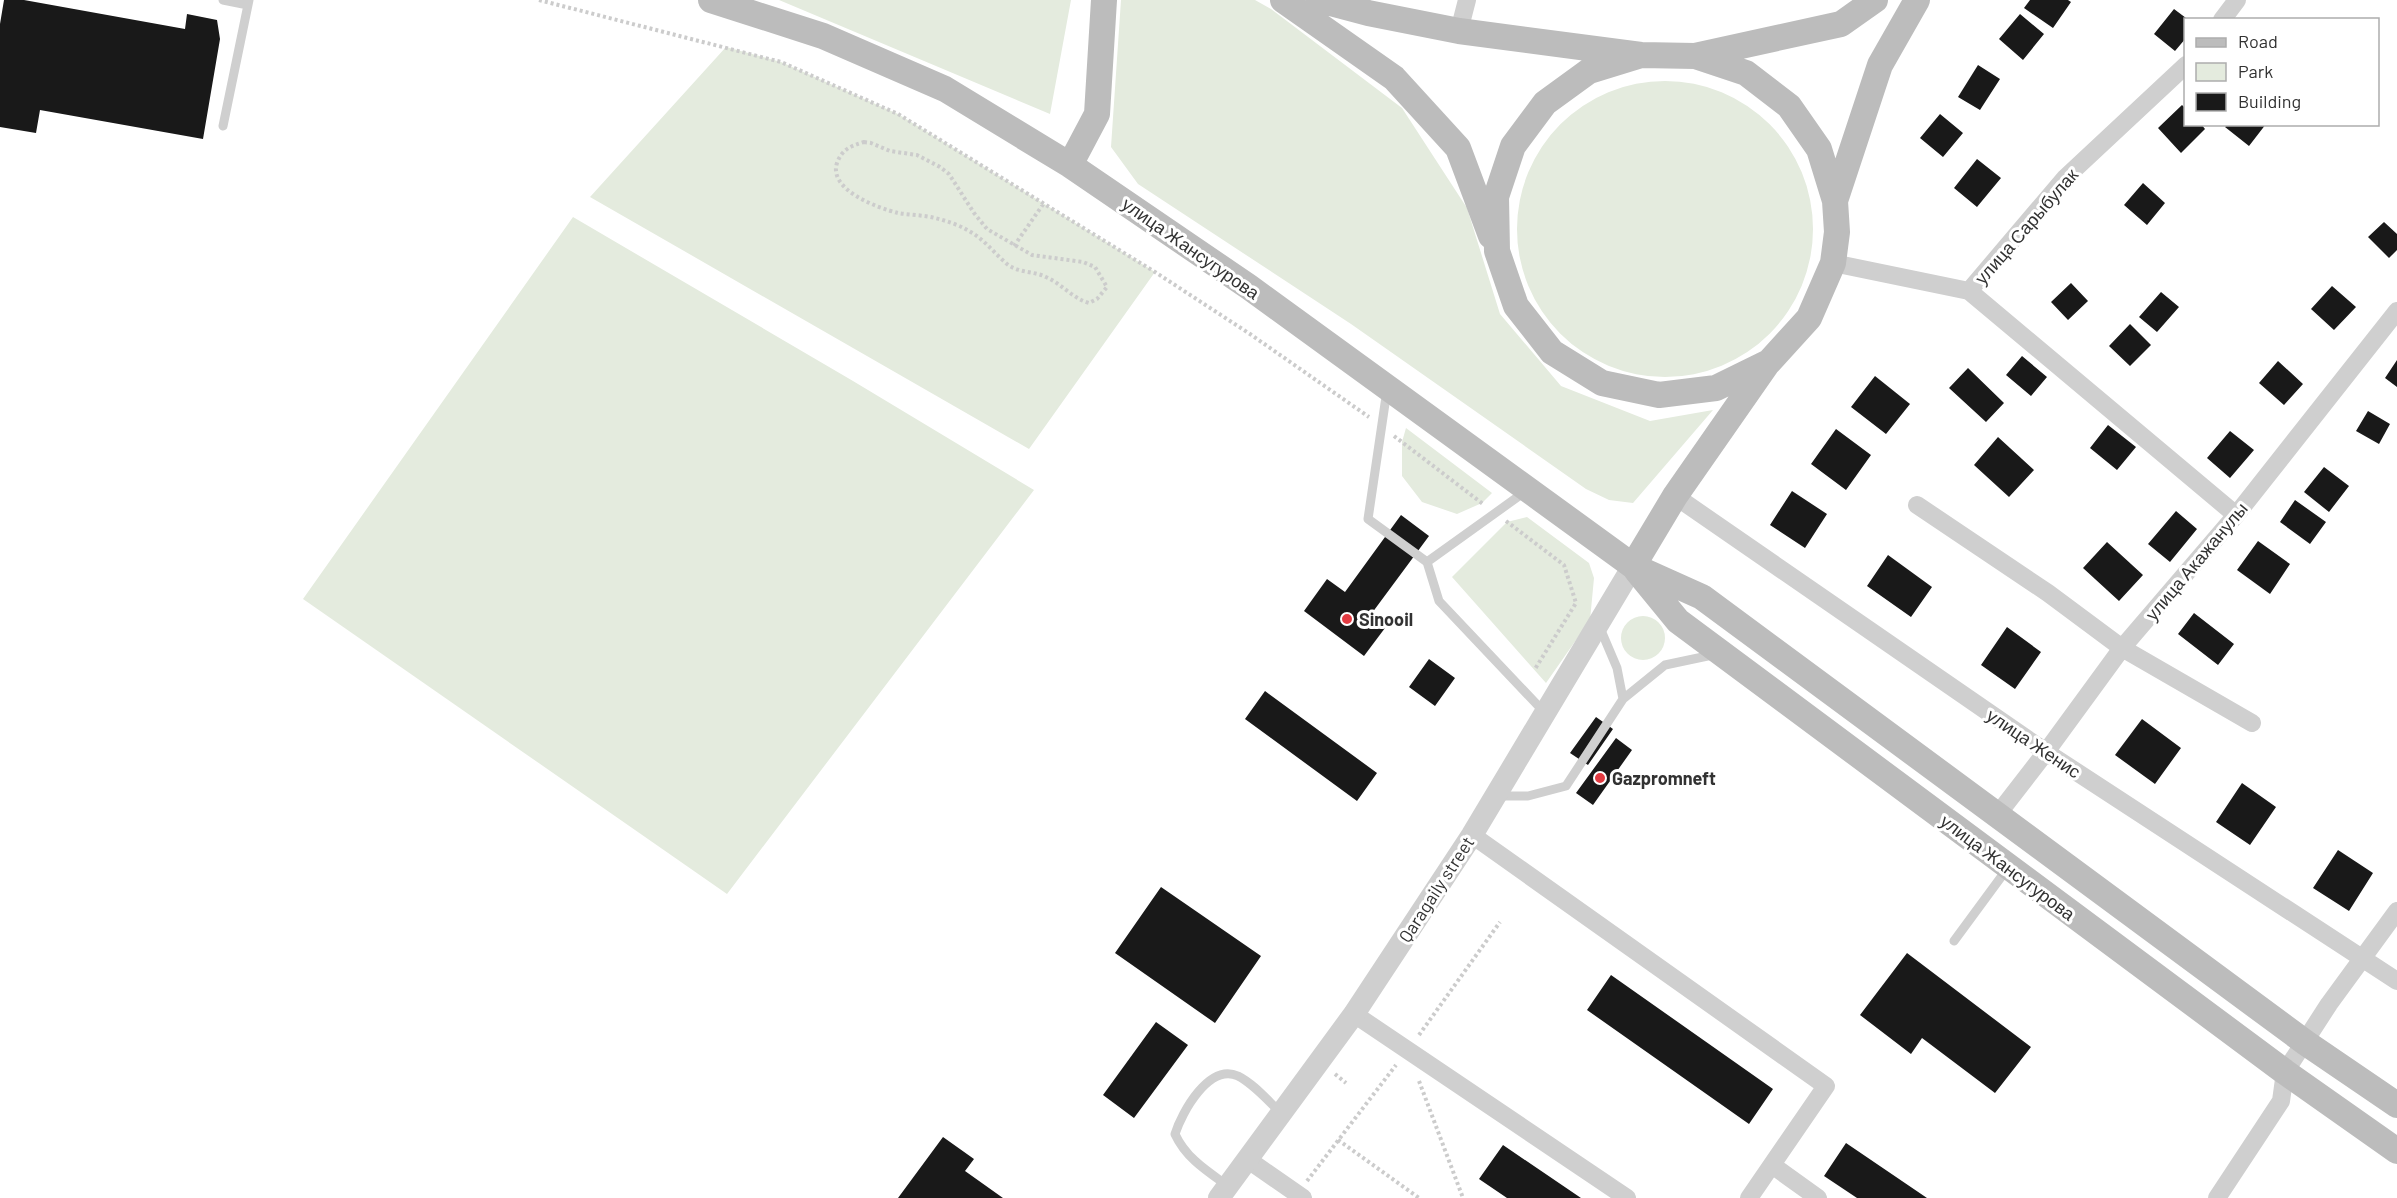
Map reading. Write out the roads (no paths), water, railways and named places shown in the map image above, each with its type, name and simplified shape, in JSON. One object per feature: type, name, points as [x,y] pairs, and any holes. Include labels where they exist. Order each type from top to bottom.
[{"type":"main road","name":"улица Жансугурова","points":[[711,0],[824,36],[945,89],[1071,165],[1249,287],[1633,566],[1702,597],[2006,819],[2306,1043],[2397,1105]]},
{"type":"main road","points":[[1071,165],[1096,114],[1104,0]]},
{"type":"main road","points":[[1283,0],[1394,78],[1458,148],[1516,306],[1552,352],[1602,383],[1659,395],[1716,388],[1768,362]]},
{"type":"main road","points":[[1319,0],[1368,13],[1459,31],[1641,55],[1695,56],[1841,24],[1875,0]]},
{"type":"main road","points":[[1835,201],[1880,65],[1917,0]]},
{"type":"main road","points":[[1497,251],[1496,197],[1513,146],[1545,103],[1589,71],[1641,55]]},
{"type":"main road","points":[[1633,566],[1676,496],[1768,362],[1809,318],[1833,263],[1837,232],[1835,201],[1819,149],[1789,106],[1746,74],[1695,56]]},
{"type":"main road","name":"улица Жансугурова","points":[[1633,566],[1678,621],[2284,1072],[2397,1151]]},
{"type":"main road","points":[[2000,861],[2006,819]]},
{"type":"street","points":[[1459,31],[1467,0]]},
{"type":"street","points":[[2224,18],[2237,0]]},
{"type":"street","name":"улица Сарыбулак","points":[[1833,263],[1970,291],[2065,178],[2184,67]]},
{"type":"street","points":[[1970,291],[2236,515]]},
{"type":"street","name":"улица Акажанулы","points":[[2006,819],[2046,752],[2122,648],[2236,515],[2397,311]]},
{"type":"street","name":"улица Женис","points":[[1676,496],[2046,752],[2397,981]]},
{"type":"street","points":[[1917,505],[2048,593],[2122,648],[2252,723]]},
{"type":"street","name":"Qaragaily street","points":[[1224,1192],[1354,1014],[1472,835],[1633,566]]},
{"type":"street","points":[[1472,835],[1826,1086],[1749,1198]]},
{"type":"street","points":[[2217,1198],[2281,1101],[2284,1072],[2397,911]]},
{"type":"street","points":[[1354,1014],[1627,1198]]},
{"type":"street","points":[[1247,1159],[1303,1198]]},
{"type":"street","points":[[1772,1165],[1818,1198]]},
{"type":"lane","points":[[223,0],[249,2],[223,126]]},
{"type":"lane","points":[[1387,387],[1368,519],[1427,562],[1439,601],[1545,713]]},
{"type":"lane","points":[[1427,562],[1528,490]]},
{"type":"lane","points":[[1598,625],[1617,668],[1623,699]]},
{"type":"lane","points":[[1496,796],[1528,796],[1566,786],[1623,699],[1665,665],[1720,653]]},
{"type":"lane","points":[[1954,941],[2000,861]]},
{"type":"lane","points":[[1224,1192],[1181,1147],[1175,1134],[1181,1117],[1206,1083],[1220,1075],[1235,1075],[1245,1080],[1281,1113]]},
{"type":"place","name":"Sinooil","points":[[1347,619]]},
{"type":"place","name":"Gazpromneft","points":[[1600,778]]}]
